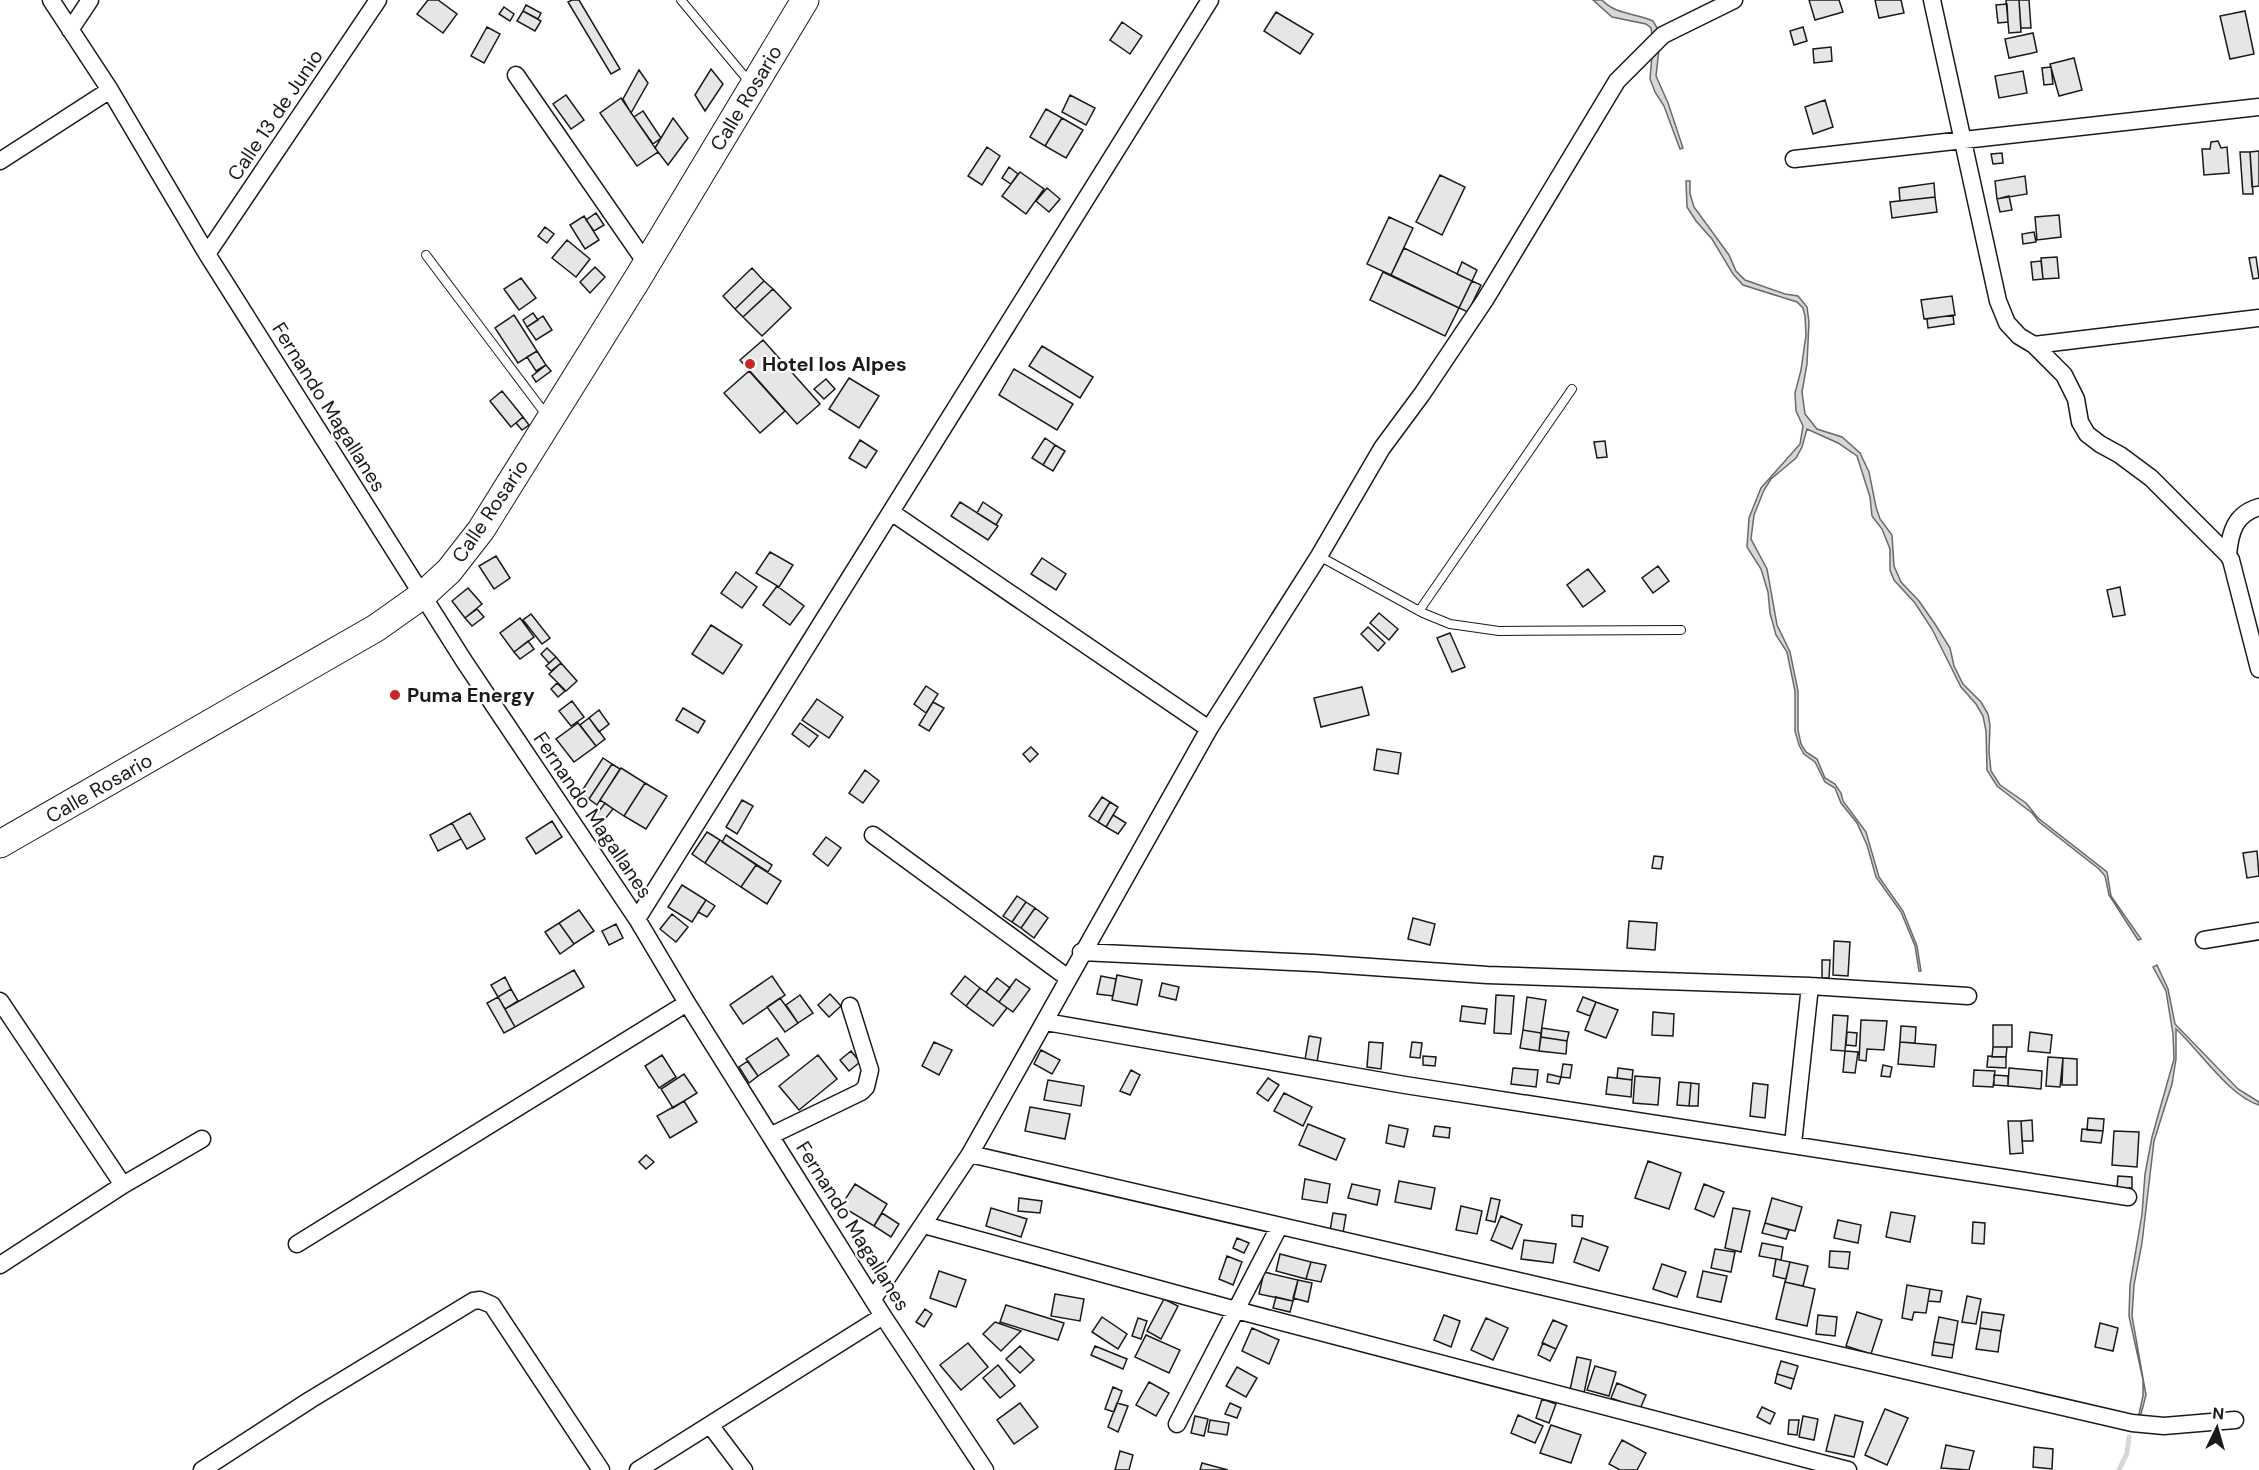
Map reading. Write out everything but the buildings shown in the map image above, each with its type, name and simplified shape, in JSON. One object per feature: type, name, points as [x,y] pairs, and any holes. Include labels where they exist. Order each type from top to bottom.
[{"type":"main road","name":"Calle Rosario","points":[[0,844],[376,628],[423,594],[449,571],[481,530],[550,420],[805,0]]},
{"type":"street","name":"Fernando Magallanes","points":[[51,0],[110,90],[207,254],[464,661],[637,919],[883,1316],[985,1470]]},
{"type":"street","points":[[70,30],[90,0]]},
{"type":"street","name":"Calle 13 de Junio","points":[[207,254],[378,0]]},
{"type":"street","points":[[637,919],[1210,0]]},
{"type":"street","points":[[873,1299],[970,1154],[1209,729],[1319,556],[1382,448],[1422,394],[1485,300],[1617,81],[1663,35],[1734,0]]},
{"type":"street","points":[[1932,0],[1965,141],[1998,301],[2007,323],[2019,336],[2034,345],[2064,375],[2076,399],[2080,422],[2087,434],[2151,478],[2228,555]]},
{"type":"street","points":[[516,75],[646,263]]},
{"type":"street","points":[[0,161],[110,90]]},
{"type":"street","points":[[1794,159],[2259,106]]},
{"type":"street","points":[[2034,345],[2259,318]]},
{"type":"street","points":[[2259,507],[2239,517],[2233,527],[2228,555],[2259,669]]},
{"type":"street","points":[[891,512],[1209,729]]},
{"type":"street","points":[[873,835],[1068,978]]},
{"type":"street","points":[[2204,940],[2259,931]]},
{"type":"street","points":[[1082,952],[1314,963],[1487,975],[1809,987],[1968,996]]},
{"type":"street","points":[[1793,1144],[1809,987]]},
{"type":"street","points":[[0,1001],[123,1185]]},
{"type":"street","points":[[297,1244],[687,1003]]},
{"type":"street","points":[[772,1135],[861,1092],[866,1087],[870,1070],[850,1006]]},
{"type":"street","points":[[1046,1022],[1405,1085],[2128,1197]]},
{"type":"street","points":[[0,1265],[123,1185],[202,1139]]},
{"type":"street","points":[[970,1154],[2132,1423],[2164,1426],[2235,1420]]},
{"type":"street","points":[[924,1225],[1236,1310],[1848,1470]]},
{"type":"street","points":[[1177,1424],[1279,1227]]},
{"type":"street","points":[[203,1470],[310,1400],[473,1301],[480,1300],[492,1305],[601,1470]]},
{"type":"street","points":[[638,1470],[883,1316]]},
{"type":"street","points":[[710,1425],[744,1470]]},
{"type":"lane","points":[[681,0],[753,86]]},
{"type":"lane","points":[[426,255],[550,420]]},
{"type":"lane","points":[[1419,610],[1572,389]]},
{"type":"lane","points":[[1319,556],[1419,610],[1450,624],[1499,631],[1681,630]]},
{"type":"shaded area","points":[[1593,0],[1602,0],[1620,11],[1653,21],[1659,31],[1660,41],[1656,76],[1683,148],[1680,149],[1664,106],[1650,79],[1653,43],[1651,28],[1646,24],[1612,17]]},
{"type":"shaded area","points":[[1686,181],[1690,181],[1690,194],[1694,207],[1729,255],[1736,271],[1745,280],[1785,294],[1798,296],[1807,307],[1809,322],[1807,364],[1802,392],[1805,414],[1817,429],[1842,437],[1860,453],[1869,472],[1880,519],[1892,535],[1894,566],[1901,582],[1919,601],[1935,624],[1950,648],[1954,666],[1963,684],[1981,702],[1988,714],[1991,771],[2000,785],[2026,803],[2038,818],[2107,872],[2111,896],[2141,939],[2138,940],[2109,895],[2105,876],[2099,869],[1997,786],[1987,770],[1986,731],[1983,716],[1961,687],[1932,629],[1915,603],[1894,580],[1890,570],[1890,549],[1882,529],[1872,516],[1870,497],[1857,456],[1838,443],[1807,429],[1796,458],[1771,479],[1764,490],[1754,515],[1751,539],[1767,569],[1777,625],[1790,652],[1798,691],[1798,730],[1801,744],[1806,752],[1817,759],[1825,778],[1835,784],[1843,801],[1866,832],[1879,877],[1903,911],[1917,946],[1921,971],[1919,971],[1915,946],[1901,912],[1876,877],[1867,845],[1857,823],[1841,803],[1835,788],[1825,782],[1815,762],[1804,754],[1799,745],[1795,731],[1795,691],[1787,652],[1776,635],[1761,569],[1747,547],[1749,518],[1761,488],[1800,444],[1803,426],[1796,411],[1795,393],[1806,335],[1803,308],[1797,302],[1743,285],[1687,207]]},
{"type":"shaded area","points":[[2157,965],[2168,989],[2175,1024],[2238,1089],[2259,1102],[2259,1105],[2248,1100],[2226,1083],[2176,1029],[2176,1059],[2172,1084],[2154,1141],[2142,1243],[2134,1285],[2132,1316],[2146,1395],[2141,1414],[2139,1414],[2143,1396],[2143,1380],[2129,1316],[2130,1285],[2152,1137],[2174,1059],[2173,1034],[2166,991],[2153,967]]},
{"type":"waterway","points":[[2119,1470],[2127,1453],[2129,1437]]},
{"type":"place","name":"Hotel los Alpes","points":[[750,364]]},
{"type":"place","name":"Puma Energy","points":[[395,695]]}]
